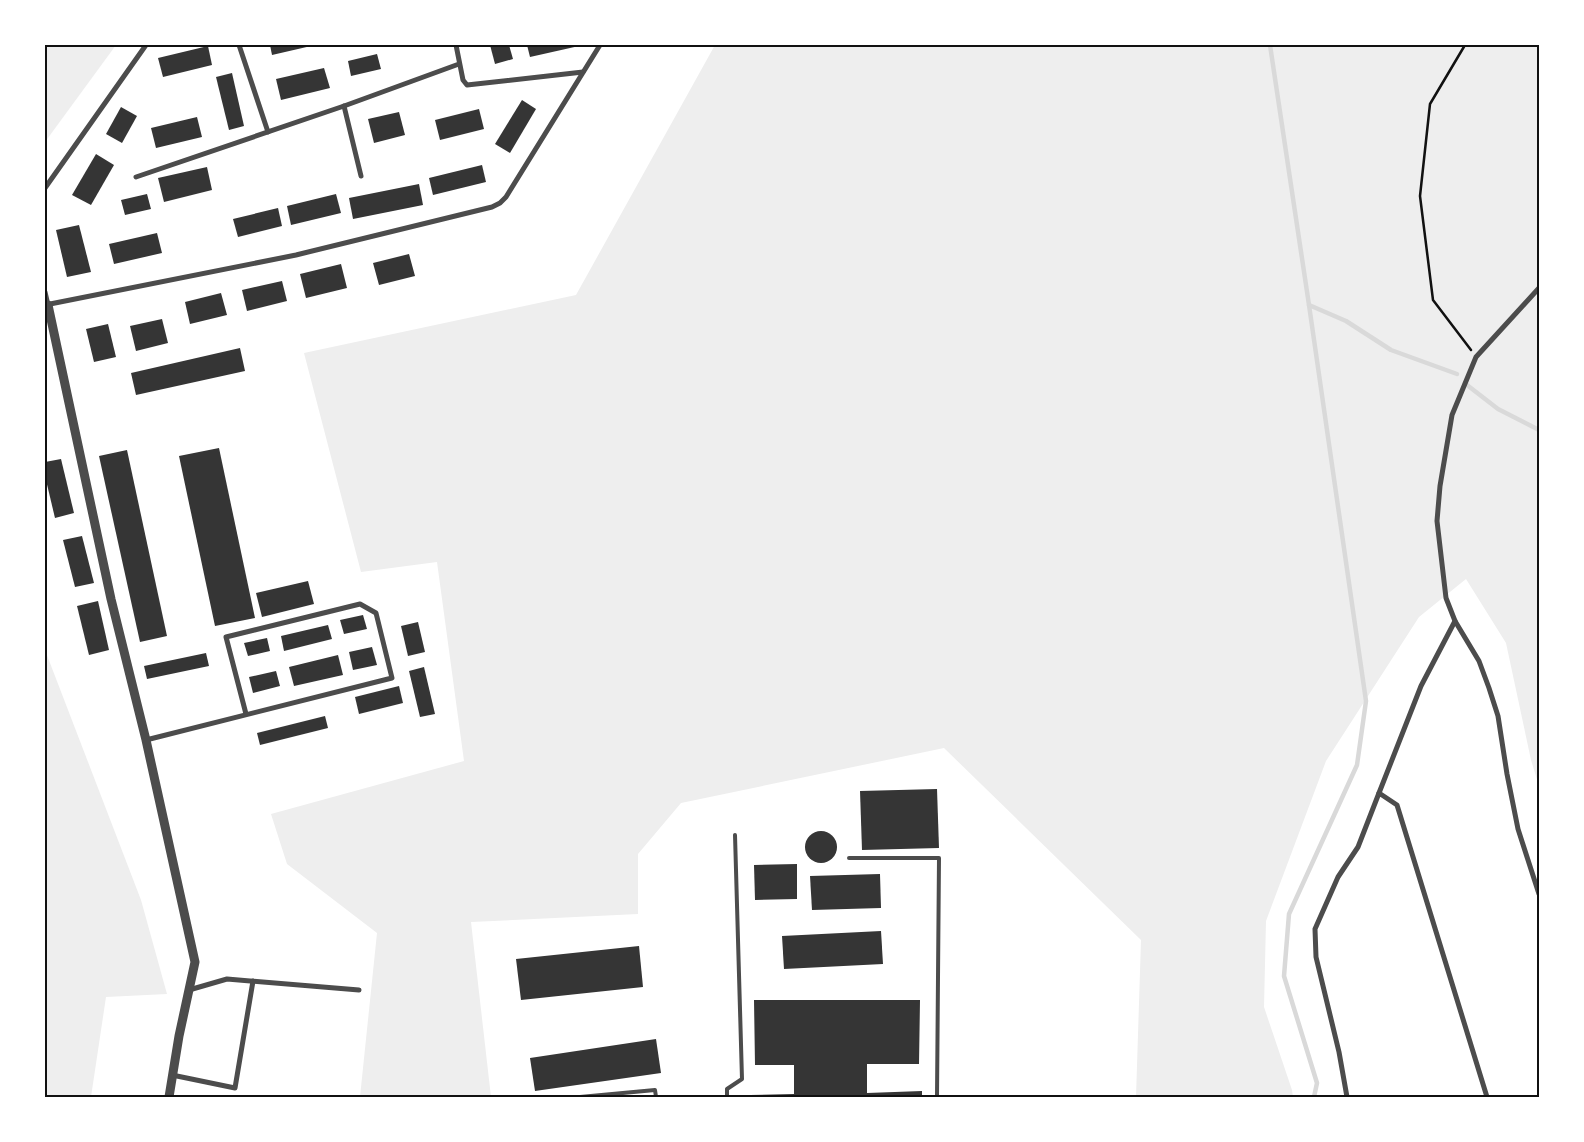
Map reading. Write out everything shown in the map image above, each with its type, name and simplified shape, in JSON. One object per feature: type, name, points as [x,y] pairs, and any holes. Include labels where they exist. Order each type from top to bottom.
[{"type":"street","points":[[45,188],[146,45]]},
{"type":"street","points":[[239,45],[268,132]]},
{"type":"street","points":[[456,45],[463,80],[467,85],[583,72]]},
{"type":"street","points":[[46,305],[296,255],[492,207],[506,197],[600,45]]},
{"type":"street","points":[[136,177],[344,106],[459,64]]},
{"type":"street","points":[[344,106],[361,176]]},
{"type":"street","points":[[1539,288],[1476,357],[1452,414],[1436,521],[1446,598],[1455,621],[1480,661],[1495,707],[1518,828],[1539,894]]},
{"type":"street","points":[[45,292],[46,305],[109,590],[146,740],[195,962],[188,990],[169,1097]]},
{"type":"street","points":[[146,740],[392,678],[376,613],[360,604],[226,637],[246,714]]},
{"type":"street","points":[[1347,1097],[1339,1052],[1316,957],[1315,929],[1338,877],[1358,847],[1421,686],[1455,621]]},
{"type":"street","points":[[1379,793],[1397,805],[1487,1097]]},
{"type":"street","points":[[188,990],[227,980],[359,990]]},
{"type":"street","points":[[172,1075],[235,1088],[253,981]]},
{"type":"lane","points":[[727,1097],[727,1088],[742,1079],[735,835]]},
{"type":"lane","points":[[848,858],[939,858],[938,1097]]},
{"type":"lane","points":[[580,1097],[655,1090],[656,1097]]},
{"type":"path","points":[[1465,45],[1430,104],[1420,196],[1434,300],[1476,357]]},
{"type":"shaded area","points":[[45,45],[116,45],[45,142]]},
{"type":"shaded area","points":[[715,45],[1539,45],[1539,786],[1531,760],[1506,643],[1466,579],[1419,617],[1326,761],[1266,921],[1264,1007],[1293,1097],[1136,1097],[1141,940],[944,748],[681,803],[638,854],[638,914],[471,922],[491,1097],[360,1097],[377,933],[287,864],[271,814],[464,761],[437,562],[361,572],[304,353],[576,295]]},
{"type":"shaded area","points":[[45,650],[141,900],[167,994],[106,997],[91,1097],[45,1097]]},
{"type":"building","points":[[270,45],[311,45],[311,46],[272,55]]},
{"type":"building","points":[[490,45],[509,45],[513,59],[495,64]]},
{"type":"building","points":[[527,45],[579,45],[579,46],[530,57]]},
{"type":"building","points":[[208,46],[212,65],[163,77],[158,58]]},
{"type":"building","points":[[377,54],[381,69],[351,76],[348,61]]},
{"type":"building","points":[[324,68],[330,88],[281,100],[276,79]]},
{"type":"building","points":[[232,73],[244,126],[229,130],[216,77]]},
{"type":"building","points":[[522,100],[536,109],[510,153],[495,144]]},
{"type":"building","points":[[121,107],[137,116],[122,143],[106,134]]},
{"type":"building","points":[[479,109],[484,129],[440,140],[435,120]]},
{"type":"building","points":[[399,112],[405,135],[374,143],[368,119]]},
{"type":"building","points":[[197,117],[202,137],[156,148],[151,128]]},
{"type":"building","points":[[96,154],[114,165],[91,205],[72,195]]},
{"type":"building","points":[[482,165],[486,182],[433,195],[429,178]]},
{"type":"building","points":[[207,167],[212,190],[164,202],[158,178]]},
{"type":"building","points":[[419,184],[423,205],[353,219],[349,198]]},
{"type":"building","points":[[147,194],[151,209],[125,215],[121,200]]},
{"type":"building","points":[[336,194],[341,213],[291,225],[287,206]]},
{"type":"building","points":[[278,208],[282,226],[238,237],[233,219]]},
{"type":"building","points":[[79,225],[91,272],[67,277],[56,230]]},
{"type":"building","points":[[157,233],[162,253],[114,264],[109,244]]},
{"type":"building","points":[[409,254],[415,276],[379,285],[373,263]]},
{"type":"building","points":[[341,264],[347,288],[306,298],[300,274]]},
{"type":"building","points":[[282,281],[287,301],[247,311],[242,290]]},
{"type":"building","points":[[221,293],[227,315],[190,324],[185,302]]},
{"type":"building","points":[[162,319],[168,343],[136,351],[130,326]]},
{"type":"building","points":[[108,324],[116,357],[94,362],[86,329]]},
{"type":"building","points":[[240,348],[245,371],[136,395],[131,373]]},
{"type":"building","points":[[219,448],[255,618],[215,626],[179,456]]},
{"type":"building","points":[[127,450],[167,636],[140,642],[99,456]]},
{"type":"building","points":[[61,459],[74,513],[55,518],[45,476],[45,462]]},
{"type":"building","points":[[82,536],[94,583],[75,587],[63,540]]},
{"type":"building","points":[[308,581],[314,604],[262,617],[256,593]]},
{"type":"building","points":[[98,601],[109,650],[89,655],[77,606]]},
{"type":"building","points":[[363,615],[367,629],[344,634],[340,620]]},
{"type":"building","points":[[418,622],[425,652],[408,656],[401,626]]},
{"type":"building","points":[[328,625],[332,639],[284,651],[281,636]]},
{"type":"building","points":[[267,638],[270,651],[248,656],[244,643]]},
{"type":"building","points":[[372,647],[377,665],[353,670],[349,652]]},
{"type":"building","points":[[206,653],[209,666],[147,679],[144,666]]},
{"type":"building","points":[[338,655],[343,675],[294,686],[289,667]]},
{"type":"building","points":[[424,667],[435,714],[420,717],[409,671]]},
{"type":"building","points":[[276,671],[280,686],[253,693],[249,677]]},
{"type":"building","points":[[399,686],[403,703],[359,714],[355,697]]},
{"type":"building","points":[[325,716],[328,728],[260,745],[257,733]]},
{"type":"building","points":[[937,789],[939,848],[862,850],[860,791]]},
{"type":"building","points":[[821,831],[833,835],[837,847],[833,859],[821,863],[809,859],[805,847],[809,835]]},
{"type":"building","points":[[797,864],[797,899],[755,900],[754,865]]},
{"type":"building","points":[[880,874],[881,908],[812,910],[810,876]]},
{"type":"building","points":[[881,931],[883,964],[784,969],[782,936]]},
{"type":"building","points":[[639,946],[643,987],[521,1000],[516,959]]},
{"type":"building","points":[[754,1000],[920,1000],[919,1064],[867,1064],[867,1093],[922,1091],[922,1097],[750,1097],[750,1095],[794,1094],[794,1065],[755,1065]]},
{"type":"building","points":[[656,1039],[661,1073],[535,1091],[530,1058]]},
{"type":"waterway","points":[[1270,45],[1366,701],[1357,765],[1289,914],[1284,976],[1317,1083],[1314,1097]]},
{"type":"waterway","points":[[1309,305],[1346,321],[1391,350],[1457,374]]},
{"type":"waterway","points":[[1467,385],[1498,409],[1539,430]]}]
